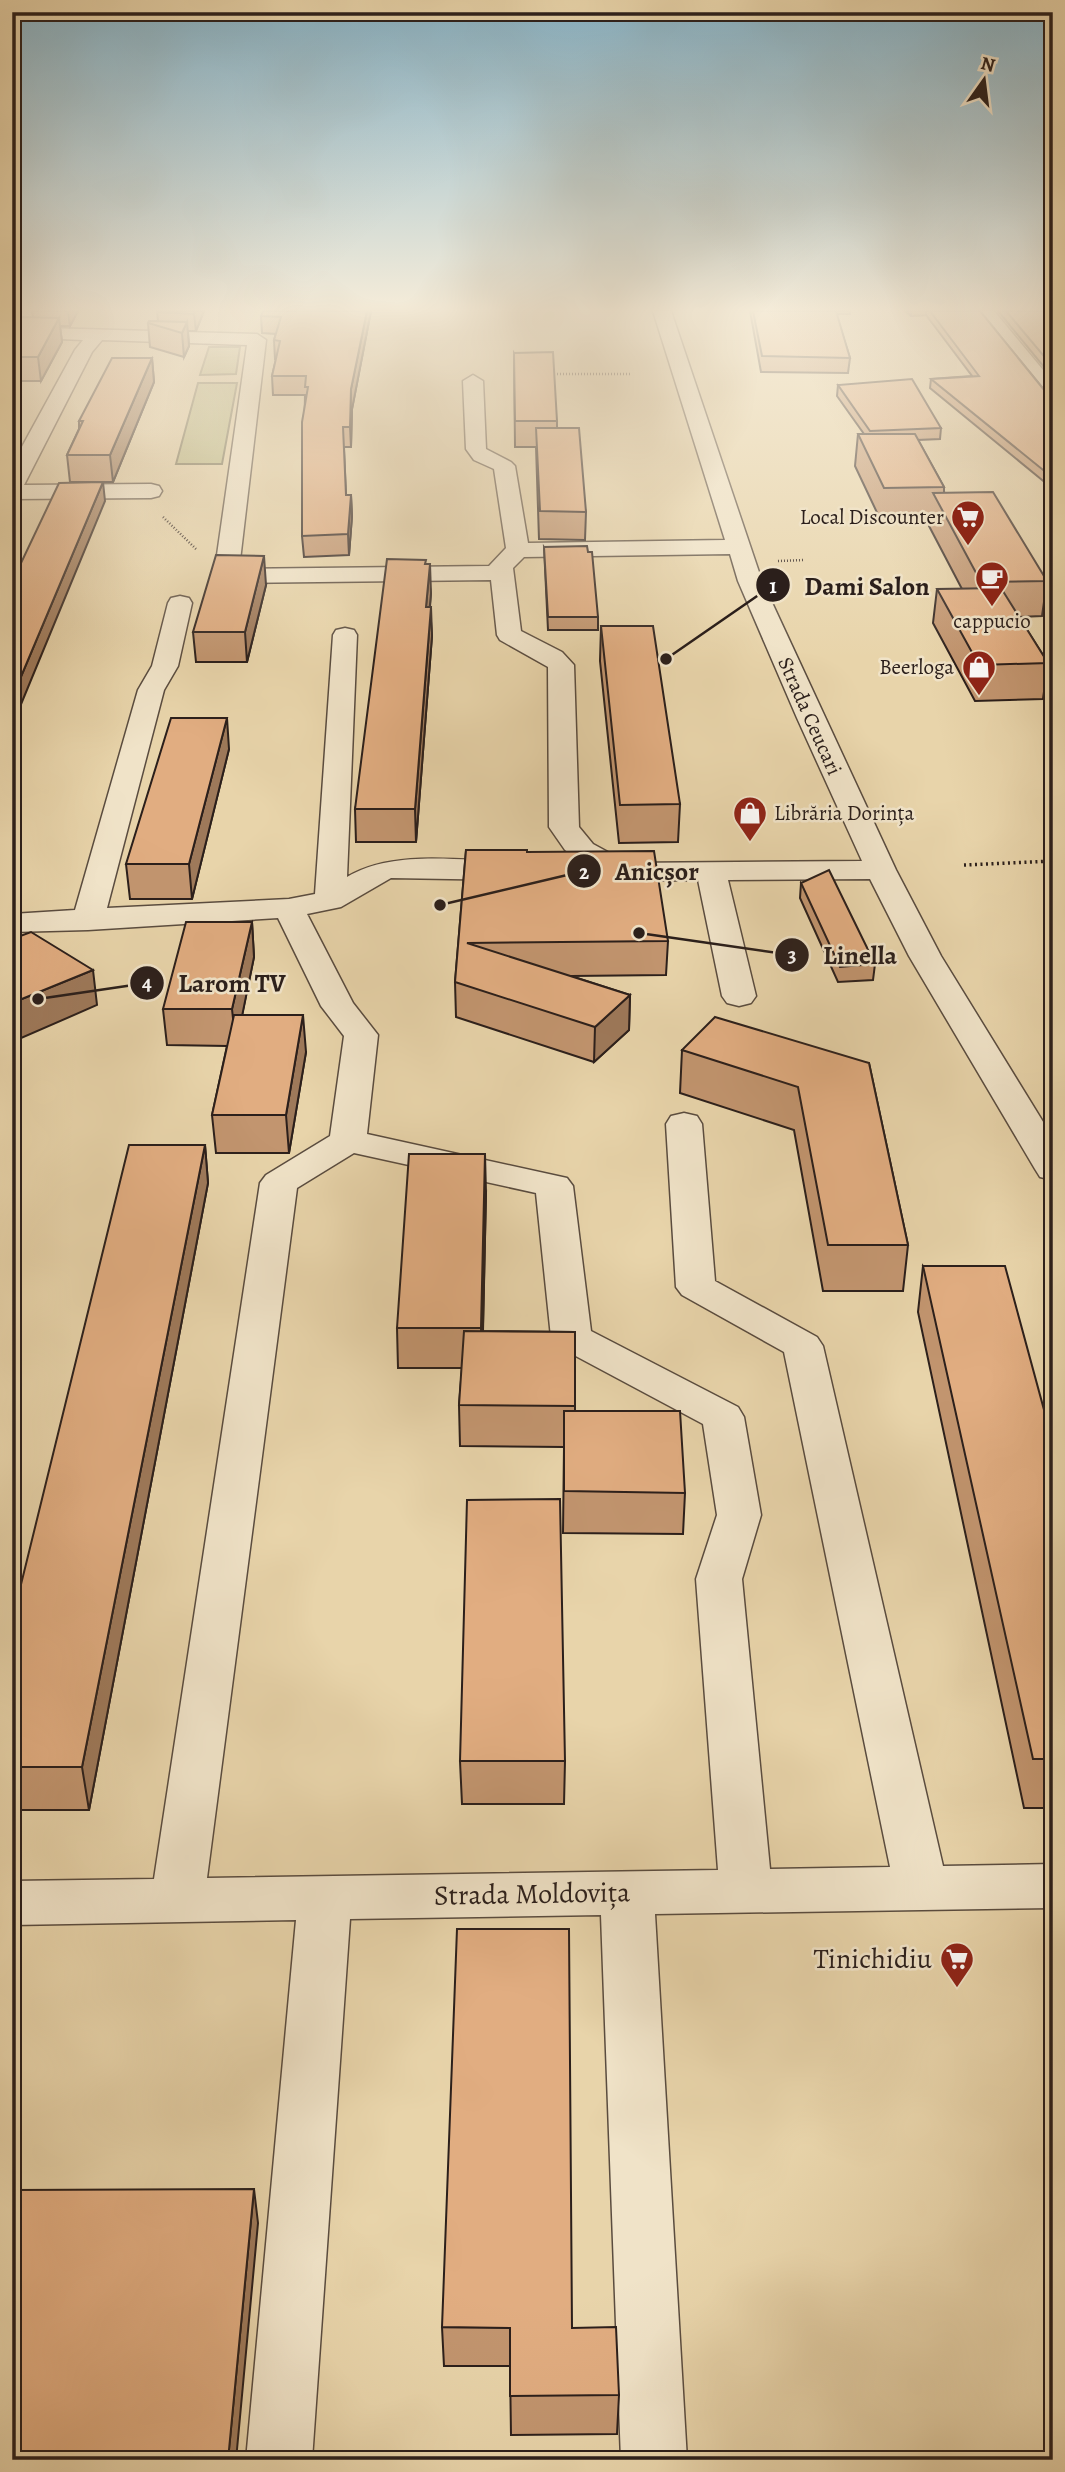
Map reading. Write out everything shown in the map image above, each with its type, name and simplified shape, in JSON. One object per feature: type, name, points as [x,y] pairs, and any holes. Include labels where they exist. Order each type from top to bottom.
[{"type":"street","points":[[45,426],[12,490],[151,491]]},
{"type":"street","points":[[246,426],[226,576],[502,573]]},
{"type":"street","points":[[475,426],[476,449],[481,456],[504,466],[518,550]]},
{"type":"street","name":"Strada Ceucari","points":[[699,426],[750,581],[881,870],[925,956],[1053,1169]]},
{"type":"street","points":[[626,873],[585,853],[575,845],[564,827],[561,665],[541,650],[509,635],[501,566],[518,550],[738,547]]},
{"type":"street","points":[[88,921],[151,690],[165,666],[180,603]]},
{"type":"street","points":[[330,900],[345,635]]},
{"type":"street","points":[[12,923],[88,921],[289,908],[330,900],[375,873],[391,869],[626,873],[881,870]]},
{"type":"street","points":[[711,872],[739,996]]},
{"type":"street","points":[[289,908],[338,1006],[360,1035],[348,1141]]},
{"type":"street","points":[[684,1124],[696,1287],[803,1346],[921,1888]]},
{"type":"street","points":[[177,1900],[279,1183],[348,1141],[554,1186],[571,1337],[723,1417],[739,1515],[719,1579],[746,1891]]},
{"type":"street","name":"Strada Moldovița","points":[[12,1903],[1053,1886]]},
{"type":"street","points":[[627,1893],[654,2460]]},
{"type":"street","points":[[279,2460],[324,1898]]},
{"type":"path","points":[[165,510],[159,513],[197,550]]},
{"type":"path","points":[[172,524],[176,516]]},
{"type":"path","points":[[777,561],[805,560]]},
{"type":"path","points":[[964,865],[1053,861]]},
{"type":"shaded area","points":[[186,426],[229,426],[222,464],[176,464]]},
{"type":"building","points":[[80,426],[122,426],[110,455],[67,455]]},
{"type":"building","points":[[302,426],[350,426],[343,427],[346,495],[351,495],[348,534],[302,536]]},
{"type":"building","points":[[867,426],[941,428],[870,431]]},
{"type":"building","points":[[989,426],[1053,426],[1053,478]]},
{"type":"building","points":[[536,428],[579,428],[586,512],[540,511]]},
{"type":"building","points":[[858,434],[915,434],[944,487],[884,488]]},
{"type":"building","points":[[103,482],[12,698],[12,582],[59,483]]},
{"type":"building","points":[[993,492],[1047,581],[981,582],[933,493]]},
{"type":"building","points":[[587,546],[588,552],[592,552],[598,617],[548,617],[544,547]]},
{"type":"building","points":[[216,555],[264,556],[245,632],[193,632]]},
{"type":"building","points":[[387,559],[426,560],[425,564],[430,564],[426,607],[431,607],[415,809],[355,809]]},
{"type":"building","points":[[1001,588],[1048,663],[979,665],[937,589]]},
{"type":"building","points":[[601,626],[653,626],[680,804],[620,805]]},
{"type":"building","points":[[171,718],[227,718],[189,864],[126,864]]},
{"type":"building","points":[[466,850],[654,851],[668,941],[467,943],[630,995],[595,1027],[455,982]]},
{"type":"building","points":[[829,870],[875,964],[840,967],[801,883]]},
{"type":"building","points":[[186,922],[252,922],[232,1009],[163,1009]]},
{"type":"building","points":[[31,932],[93,970],[12,1003],[12,939]]},
{"type":"building","points":[[234,1015],[303,1015],[286,1115],[212,1115]]},
{"type":"building","points":[[715,1017],[869,1063],[908,1245],[828,1245],[798,1087],[682,1050]]},
{"type":"building","points":[[129,1145],[205,1145],[82,1767],[12,1767],[12,1621]]},
{"type":"building","points":[[409,1154],[485,1154],[481,1328],[397,1328]]},
{"type":"building","points":[[923,1266],[1005,1266],[1053,1443],[1053,1759],[1033,1759]]},
{"type":"building","points":[[464,1331],[575,1332],[575,1406],[459,1405]]},
{"type":"building","points":[[564,1411],[680,1411],[685,1493],[564,1491]]},
{"type":"building","points":[[560,1499],[565,1761],[460,1761],[467,1500]]},
{"type":"building","points":[[457,1929],[569,1929],[572,2328],[616,2327],[619,2395],[510,2396],[510,2328],[442,2327]]},
{"type":"building","points":[[254,2189],[228,2460],[12,2460],[12,2190]]},
{"type":"place","name":"Local Discounter","points":[[968,547]]},
{"type":"place","name":"cappucio","points":[[992,608]]},
{"type":"place","name":"Dami Salon","points":[[666,659]]},
{"type":"place","name":"Beerloga","points":[[979,697]]},
{"type":"place","name":"Librăria Dorința","points":[[750,843]]},
{"type":"place","name":"Anicșor","points":[[440,905]]},
{"type":"place","name":"Linella","points":[[639,933]]},
{"type":"place","name":"Larom TV","points":[[38,999]]},
{"type":"place","name":"Tinichidiu","points":[[957,1989]]}]
